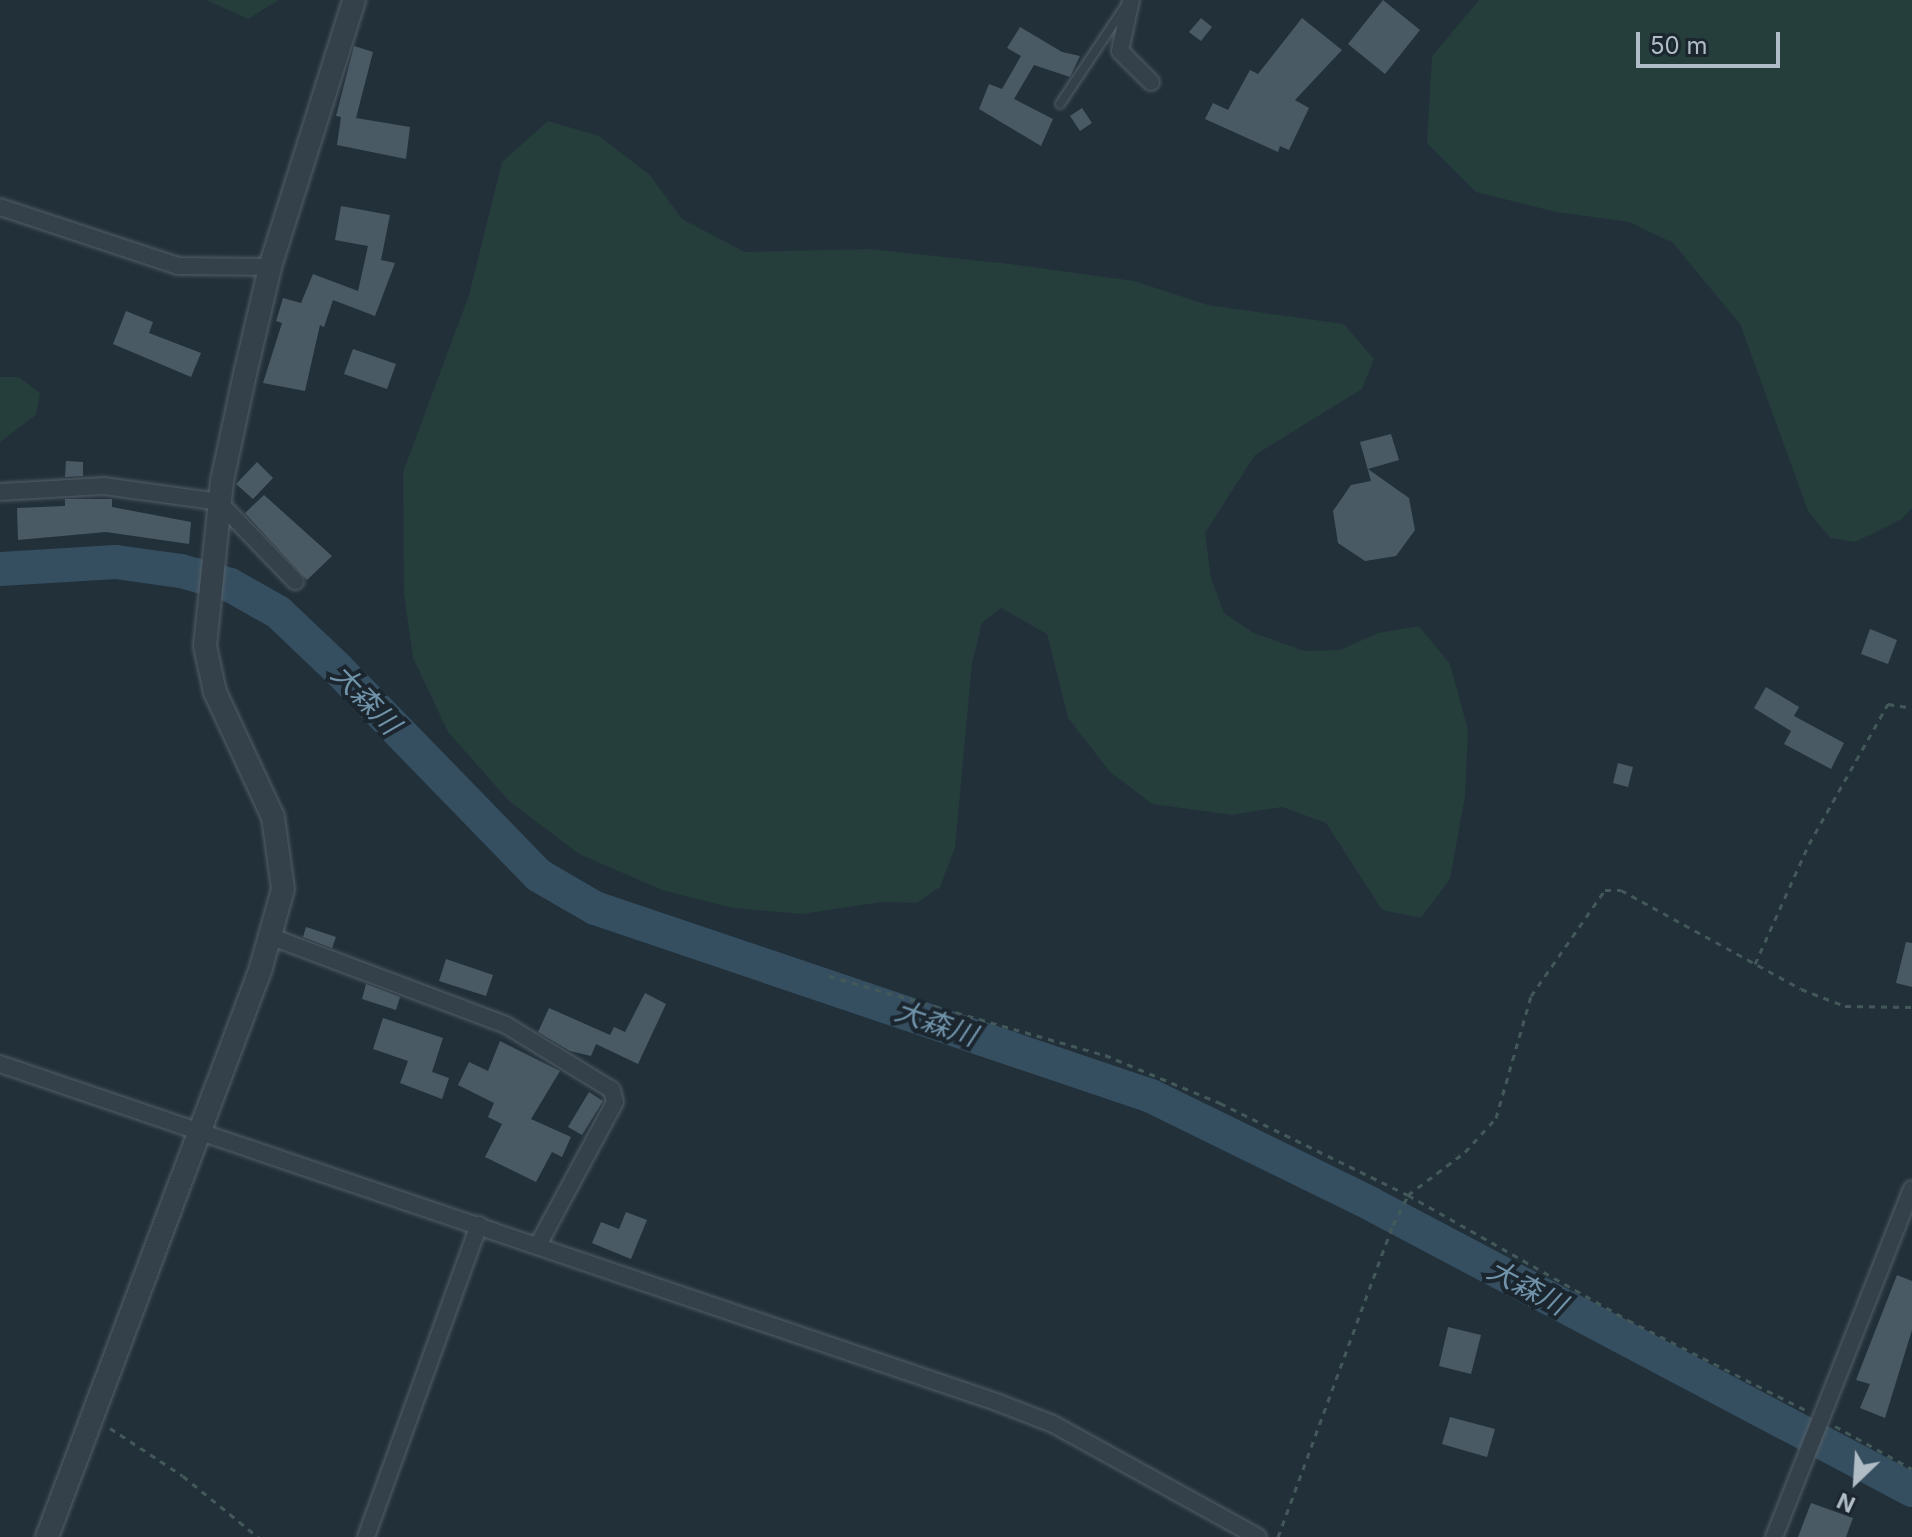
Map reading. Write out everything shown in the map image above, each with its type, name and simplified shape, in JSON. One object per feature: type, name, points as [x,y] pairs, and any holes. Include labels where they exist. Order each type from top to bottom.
[{"type":"street","points":[[47,1537],[272,937],[283,889],[273,817],[207,671],[213,540],[270,267],[354,0]]},
{"type":"street","points":[[1130,0],[1120,51],[1151,82]]},
{"type":"street","points":[[0,207],[178,266],[270,267]]},
{"type":"street","points":[[0,492],[104,486],[219,502],[295,581]]},
{"type":"street","points":[[272,937],[484,1016],[612,1090],[615,1102],[538,1245]]},
{"type":"street","points":[[0,1064],[538,1245],[1053,1424],[1258,1537]]},
{"type":"street","points":[[1774,1537],[1912,1189]]},
{"type":"street","points":[[366,1537],[479,1225]]},
{"type":"lane","points":[[1060,104],[1130,0]]},
{"type":"path","points":[[1755,964],[1809,844],[1888,704],[1912,708]]},
{"type":"path","points":[[1278,1537],[1389,1233],[1408,1195],[1465,1152],[1496,1118],[1531,996],[1605,890],[1621,890],[1755,964],[1845,1006],[1912,1007]]},
{"type":"path","points":[[829,976],[1105,1055],[1220,1103],[1408,1195],[1628,1320],[1912,1469]]},
{"type":"path","points":[[92,1416],[194,1485],[258,1537]]},
{"type":"green space","points":[[206,0],[279,0],[248,19]]},
{"type":"green space","points":[[1479,0],[1912,0],[1912,508],[1902,519],[1855,542],[1830,538],[1808,511],[1740,324],[1673,243],[1629,222],[1556,212],[1476,192],[1427,143],[1432,56]]},
{"type":"green space","points":[[548,121],[599,136],[650,175],[682,219],[745,252],[870,249],[1010,264],[1134,281],[1208,305],[1344,324],[1374,359],[1362,389],[1255,455],[1205,533],[1211,578],[1224,613],[1254,633],[1305,651],[1340,650],[1378,633],[1419,626],[1450,664],[1468,730],[1465,796],[1450,879],[1421,918],[1382,910],[1326,823],[1282,807],[1232,815],[1152,804],[1110,772],[1068,718],[1047,634],[1001,608],[982,623],[972,664],[955,848],[940,887],[917,903],[882,902],[802,914],[733,908],[662,890],[579,854],[509,801],[448,732],[413,658],[404,594],[403,472],[469,295],[502,162]]},
{"type":"green space","points":[[0,377],[19,377],[40,393],[36,415],[0,442]]},
{"type":"building","points":[[1383,0],[1420,30],[1385,74],[1348,44]]},
{"type":"building","points":[[1201,18],[1212,27],[1201,41],[1189,32]]},
{"type":"building","points":[[1302,18],[1342,50],[1295,100],[1309,108],[1289,150],[1280,146],[1278,152],[1205,119],[1213,103],[1228,110],[1250,70],[1258,74]]},
{"type":"building","points":[[1020,27],[1062,52],[1080,56],[1070,77],[1034,65],[1014,99],[1053,119],[1041,146],[979,109],[989,84],[1002,89],[1021,56],[1007,48]]},
{"type":"building","points":[[354,46],[373,52],[356,118],[410,127],[406,159],[337,145],[341,117],[336,116]]},
{"type":"building","points":[[1082,108],[1092,123],[1080,131],[1070,116]]},
{"type":"building","points":[[341,206],[390,215],[381,260],[395,263],[375,316],[333,300],[324,327],[320,325],[305,391],[263,383],[282,323],[276,321],[283,298],[301,303],[313,274],[358,291],[368,246],[335,240]]},
{"type":"building","points":[[126,311],[153,322],[149,333],[201,353],[191,377],[113,344]]},
{"type":"building","points":[[353,349],[396,364],[387,389],[344,374]]},
{"type":"building","points":[[1391,434],[1399,460],[1368,469],[1409,498],[1415,530],[1396,556],[1365,561],[1338,543],[1333,511],[1351,485],[1371,481],[1360,442]]},
{"type":"building","points":[[66,461],[83,462],[83,476],[65,477]]},
{"type":"building","points":[[257,462],[273,478],[253,499],[236,484]]},
{"type":"building","points":[[264,495],[332,556],[307,580],[245,513]]},
{"type":"building","points":[[65,499],[112,499],[112,507],[191,522],[189,544],[106,532],[18,540],[17,508],[65,506]]},
{"type":"building","points":[[1870,629],[1897,640],[1888,664],[1861,654]]},
{"type":"building","points":[[1766,687],[1799,707],[1794,716],[1844,743],[1831,769],[1784,744],[1791,731],[1754,708]]},
{"type":"building","points":[[1618,763],[1633,767],[1628,787],[1613,783]]},
{"type":"building","points":[[306,927],[336,937],[332,948],[303,937]]},
{"type":"building","points":[[1906,942],[1912,943],[1912,987],[1896,983]]},
{"type":"building","points":[[446,959],[493,975],[486,996],[439,981]]},
{"type":"building","points":[[366,984],[400,997],[396,1010],[362,999]]},
{"type":"building","points":[[645,993],[666,1004],[638,1064],[596,1044],[591,1056],[570,1051],[538,1032],[549,1008],[610,1035],[614,1027],[625,1032]]},
{"type":"building","points":[[383,1018],[443,1038],[432,1072],[449,1078],[442,1099],[400,1083],[408,1061],[373,1049]]},
{"type":"building","points":[[500,1041],[560,1071],[531,1119],[571,1137],[562,1157],[552,1152],[536,1182],[485,1157],[502,1124],[488,1117],[494,1103],[458,1085],[469,1062],[488,1071]]},
{"type":"building","points":[[589,1092],[603,1101],[582,1135],[568,1127]]},
{"type":"building","points":[[626,1212],[647,1220],[631,1259],[592,1243],[601,1222],[619,1229]]},
{"type":"building","points":[[1897,1275],[1912,1281],[1912,1330],[1885,1418],[1860,1408],[1870,1384],[1856,1380]]},
{"type":"building","points":[[1448,1327],[1481,1335],[1471,1374],[1439,1366]]},
{"type":"building","points":[[1450,1417],[1495,1429],[1487,1457],[1442,1444]]},
{"type":"building","points":[[1811,1503],[1853,1518],[1846,1537],[1798,1537]]},
{"type":"waterway","name":"大森川","points":[[0,569],[116,562],[181,571],[230,585],[278,612],[338,669],[538,875],[595,908],[1151,1096],[1371,1204],[1912,1490]]}]
